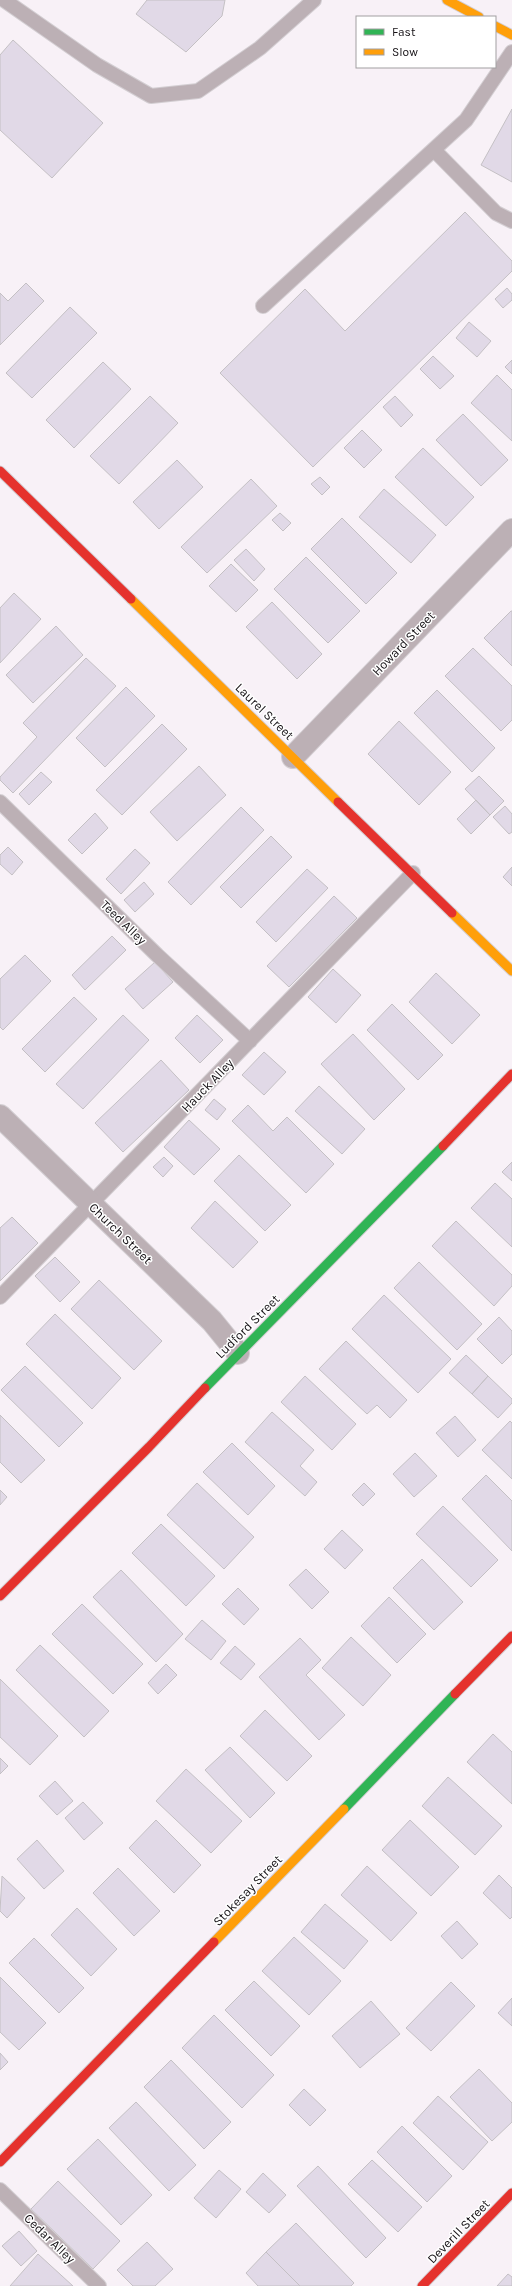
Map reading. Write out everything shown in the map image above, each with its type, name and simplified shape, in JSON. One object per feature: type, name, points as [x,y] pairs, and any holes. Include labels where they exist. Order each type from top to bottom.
[{"type":"street","points":[[447,0],[477,16]]},
{"type":"street","points":[[496,27],[512,35]]},
{"type":"street","name":"Laurel Street","points":[[0,471],[512,971]]},
{"type":"street","name":"Howard Street","points":[[293,757],[512,530]]},
{"type":"street","name":"Ludford Street","points":[[0,1596],[149,1447],[238,1353],[423,1167],[512,1074]]},
{"type":"street","name":"Church Street","points":[[0,1116],[212,1321],[238,1353]]},
{"type":"street","name":"Stokesay Street","points":[[0,2162],[512,1636]]},
{"type":"street","name":"Deverill Street","points":[[422,2286],[512,2194]]},
{"type":"lane","points":[[4,0],[97,65],[151,96],[198,91],[260,48],[314,0]]},
{"type":"lane","points":[[263,306],[466,120],[512,52]]},
{"type":"lane","points":[[434,150],[496,212],[512,221]]},
{"type":"lane","name":"Teed Alley","points":[[0,802],[157,954],[250,1041]]},
{"type":"lane","name":"Hauck Alley","points":[[0,1297],[413,873]]},
{"type":"lane","name":"Cedar Alley","points":[[0,2190],[99,2286]]},
{"type":"building","points":[[147,0],[225,0],[222,16],[186,52],[136,14]]},
{"type":"building","points":[[13,40],[103,123],[52,178],[0,130],[0,55]]},
{"type":"building","points":[[512,109],[512,182],[481,165]]},
{"type":"building","points":[[465,212],[512,261],[512,271],[313,467],[220,373],[305,289],[345,331]]},
{"type":"building","points":[[26,283],[44,301],[0,345],[0,293],[8,301]]},
{"type":"building","points":[[507,288],[512,294],[512,300],[503,308],[495,299]]},
{"type":"building","points":[[70,307],[97,333],[32,398],[6,373]]},
{"type":"building","points":[[469,322],[491,341],[477,357],[456,338]]},
{"type":"building","points":[[433,356],[454,376],[440,389],[420,369]]},
{"type":"building","points":[[512,360],[512,374],[505,367]]},
{"type":"building","points":[[103,362],[131,389],[74,448],[46,420]]},
{"type":"building","points":[[497,375],[512,390],[512,441],[471,403]]},
{"type":"building","points":[[150,396],[178,423],[119,484],[90,456]]},
{"type":"building","points":[[395,396],[413,415],[401,427],[383,407]]},
{"type":"building","points":[[463,414],[508,460],[481,486],[436,440]]},
{"type":"building","points":[[362,430],[382,450],[364,468],[344,448]]},
{"type":"building","points":[[423,448],[474,497],[446,526],[395,477]]},
{"type":"building","points":[[177,460],[203,487],[159,529],[133,502]]},
{"type":"building","points":[[320,477],[330,487],[322,495],[311,484]]},
{"type":"building","points":[[251,479],[277,506],[207,573],[181,547]]},
{"type":"building","points":[[384,489],[436,535],[411,563],[359,517]]},
{"type":"building","points":[[280,513],[291,523],[283,531],[272,520]]},
{"type":"building","points":[[342,518],[397,573],[366,604],[311,549]]},
{"type":"building","points":[[246,549],[265,569],[254,581],[234,560]]},
{"type":"building","points":[[306,557],[360,611],[328,643],[274,589]]},
{"type":"building","points":[[231,564],[258,590],[236,612],[209,586]]},
{"type":"building","points":[[14,593],[41,619],[0,663],[0,608]]},
{"type":"building","points":[[272,602],[322,654],[297,679],[246,627]]},
{"type":"building","points":[[512,611],[512,666],[484,638]]},
{"type":"building","points":[[56,626],[83,655],[33,703],[6,675]]},
{"type":"building","points":[[473,648],[512,686],[512,720],[501,731],[445,676]]},
{"type":"building","points":[[86,658],[116,686],[13,793],[0,780],[0,777],[37,737],[23,723]]},
{"type":"building","points":[[126,687],[155,716],[105,767],[76,738]]},
{"type":"building","points":[[437,690],[495,748],[472,772],[414,713]]},
{"type":"building","points":[[399,721],[451,772],[419,805],[368,754]]},
{"type":"building","points":[[162,724],[187,749],[122,815],[96,790]]},
{"type":"building","points":[[199,766],[226,795],[177,841],[150,812]]},
{"type":"building","points":[[41,772],[52,782],[29,805],[19,794]]},
{"type":"building","points":[[479,776],[504,801],[490,815],[465,789]]},
{"type":"building","points":[[476,800],[490,815],[471,834],[457,819]]},
{"type":"building","points":[[505,806],[512,814],[512,832],[509,834],[493,817]]},
{"type":"building","points":[[241,807],[264,830],[191,905],[168,882]]},
{"type":"building","points":[[95,813],[108,828],[82,854],[68,840]]},
{"type":"building","points":[[271,836],[292,857],[241,908],[220,887]]},
{"type":"building","points":[[8,847],[23,862],[12,875],[0,864],[0,855]]},
{"type":"building","points":[[135,849],[150,863],[121,894],[106,879]]},
{"type":"building","points":[[512,867],[512,886],[503,877]]},
{"type":"building","points":[[307,869],[328,888],[276,942],[256,922]]},
{"type":"building","points":[[144,882],[154,894],[135,912],[124,900]]},
{"type":"building","points":[[334,896],[357,918],[289,987],[267,966]]},
{"type":"building","points":[[112,936],[126,950],[85,990],[72,975]]},
{"type":"building","points":[[25,955],[51,981],[3,1030],[0,1027],[0,979]]},
{"type":"building","points":[[155,962],[173,982],[143,1009],[125,989]]},
{"type":"building","points":[[333,969],[361,995],[336,1023],[308,997]]},
{"type":"building","points":[[436,973],[480,1015],[452,1044],[409,1002]]},
{"type":"building","points":[[74,997],[97,1019],[45,1072],[22,1049]]},
{"type":"building","points":[[392,1004],[443,1055],[418,1080],[367,1030]]},
{"type":"building","points":[[123,1015],[149,1040],[83,1109],[56,1084]]},
{"type":"building","points":[[197,1015],[223,1040],[200,1063],[175,1038]]},
{"type":"building","points":[[353,1034],[405,1089],[374,1120],[321,1064]]},
{"type":"building","points":[[264,1052],[286,1072],[264,1095],[242,1075]]},
{"type":"building","points":[[161,1060],[189,1090],[123,1152],[95,1123]]},
{"type":"building","points":[[319,1086],[365,1129],[342,1154],[295,1111]]},
{"type":"building","points":[[214,1099],[226,1109],[217,1120],[205,1110]]},
{"type":"building","points":[[248,1105],[273,1131],[287,1117],[334,1164],[306,1193],[232,1121]]},
{"type":"building","points":[[189,1120],[220,1149],[194,1175],[164,1147]]},
{"type":"building","points":[[239,1155],[291,1205],[265,1231],[214,1181]]},
{"type":"building","points":[[164,1157],[173,1166],[163,1177],[153,1167]]},
{"type":"building","points":[[512,1162],[512,1181],[502,1172]]},
{"type":"building","points":[[495,1183],[512,1199],[512,1247],[471,1208]]},
{"type":"building","points":[[215,1201],[258,1242],[233,1268],[191,1228]]},
{"type":"building","points":[[12,1217],[38,1243],[0,1281],[0,1228]]},
{"type":"building","points":[[456,1221],[512,1275],[512,1286],[494,1306],[432,1246]]},
{"type":"building","points":[[55,1257],[80,1282],[60,1302],[35,1276]]},
{"type":"building","points":[[419,1262],[482,1324],[457,1350],[394,1288]]},
{"type":"building","points":[[99,1280],[162,1341],[134,1370],[71,1309]]},
{"type":"building","points":[[384,1295],[451,1359],[418,1393],[352,1329]]},
{"type":"building","points":[[55,1314],[121,1378],[92,1409],[26,1344]]},
{"type":"building","points":[[499,1317],[512,1331],[512,1354],[502,1364],[477,1339]]},
{"type":"building","points":[[346,1341],[407,1400],[390,1418],[377,1405],[367,1414],[319,1369]]},
{"type":"building","points":[[466,1355],[488,1376],[472,1394],[449,1373]]},
{"type":"building","points":[[25,1366],[83,1423],[59,1447],[1,1390]]},
{"type":"building","points":[[305,1376],[356,1424],[332,1450],[281,1402]]},
{"type":"building","points":[[488,1376],[512,1399],[512,1403],[498,1418],[472,1394]]},
{"type":"building","points":[[272,1412],[314,1450],[300,1466],[317,1482],[305,1496],[245,1442]]},
{"type":"building","points":[[0,1415],[45,1460],[21,1483],[0,1462]]},
{"type":"building","points":[[455,1416],[476,1440],[458,1457],[436,1433]]},
{"type":"building","points":[[510,1421],[512,1423],[512,1479],[482,1450]]},
{"type":"building","points":[[232,1443],[275,1486],[248,1515],[203,1472]]},
{"type":"building","points":[[415,1453],[437,1476],[414,1497],[393,1474]]},
{"type":"building","points":[[486,1475],[512,1501],[512,1551],[462,1499]]},
{"type":"building","points":[[197,1483],[254,1537],[224,1569],[167,1515]]},
{"type":"building","points":[[364,1483],[375,1494],[363,1506],[352,1495]]},
{"type":"building","points":[[0,1490],[7,1497],[0,1505]]},
{"type":"building","points":[[443,1506],[498,1560],[471,1587],[416,1534]]},
{"type":"building","points":[[161,1524],[215,1576],[186,1606],[132,1553]]},
{"type":"building","points":[[342,1530],[363,1550],[345,1569],[324,1549]]},
{"type":"building","points":[[422,1559],[463,1602],[434,1630],[393,1588]]},
{"type":"building","points":[[306,1569],[329,1592],[312,1609],[289,1585]]},
{"type":"building","points":[[121,1570],[183,1634],[156,1662],[93,1597]]},
{"type":"building","points":[[238,1588],[259,1609],[244,1625],[222,1604]]},
{"type":"building","points":[[389,1597],[426,1634],[397,1663],[361,1626]]},
{"type":"building","points":[[82,1604],[143,1664],[113,1694],[52,1634]]},
{"type":"building","points":[[202,1620],[226,1641],[211,1660],[185,1639]]},
{"type":"building","points":[[351,1637],[391,1675],[363,1706],[322,1668]]},
{"type":"building","points":[[300,1638],[321,1660],[306,1675],[345,1715],[319,1740],[259,1677]]},
{"type":"building","points":[[40,1645],[109,1711],[84,1737],[16,1670]]},
{"type":"building","points":[[235,1646],[255,1664],[241,1680],[220,1663]]},
{"type":"building","points":[[166,1664],[177,1675],[158,1694],[148,1683]]},
{"type":"building","points":[[0,1679],[58,1736],[30,1765],[0,1737]]},
{"type":"building","points":[[265,1710],[312,1756],[287,1781],[240,1736]]},
{"type":"building","points":[[493,1734],[512,1752],[512,1804],[467,1762]]},
{"type":"building","points":[[230,1747],[275,1793],[250,1818],[205,1770]]},
{"type":"building","points":[[0,1758],[8,1766],[0,1774]]},
{"type":"building","points":[[186,1769],[242,1821],[211,1853],[156,1801]]},
{"type":"building","points":[[448,1777],[502,1826],[475,1855],[422,1806]]},
{"type":"building","points":[[55,1781],[73,1801],[57,1815],[39,1796]]},
{"type":"building","points":[[83,1802],[103,1823],[84,1840],[65,1818]]},
{"type":"building","points":[[156,1820],[201,1865],[174,1893],[129,1848]]},
{"type":"building","points":[[410,1820],[459,1867],[431,1896],[382,1850]]},
{"type":"building","points":[[37,1840],[64,1871],[44,1889],[17,1859]]},
{"type":"building","points":[[367,1866],[417,1913],[391,1941],[341,1895]]},
{"type":"building","points":[[118,1868],[160,1911],[134,1936],[93,1893]]},
{"type":"building","points":[[499,1875],[512,1888],[512,1917],[510,1919],[483,1893]]},
{"type":"building","points":[[2,1876],[25,1898],[7,1918],[0,1911]]},
{"type":"building","points":[[325,1904],[368,1941],[344,1969],[301,1932]]},
{"type":"building","points":[[77,1908],[117,1949],[91,1976],[51,1935]]},
{"type":"building","points":[[457,1921],[478,1944],[462,1959],[441,1936]]},
{"type":"building","points":[[294,1937],[341,1981],[309,2015],[262,1971]]},
{"type":"building","points":[[34,1938],[84,1988],[59,2013],[9,1963]]},
{"type":"building","points":[[0,1977],[46,2023],[19,2050],[0,2032]]},
{"type":"building","points":[[254,1981],[300,2026],[271,2056],[225,2010]]},
{"type":"building","points":[[451,1982],[475,2006],[431,2051],[406,2028]]},
{"type":"building","points":[[512,1998],[512,2026],[498,2013]]},
{"type":"building","points":[[371,2001],[400,2034],[360,2068],[332,2036]]},
{"type":"building","points":[[214,2015],[274,2075],[242,2108],[182,2048]]},
{"type":"building","points":[[0,2053],[8,2062],[0,2070]]},
{"type":"building","points":[[171,2060],[231,2122],[204,2149],[144,2087]]},
{"type":"building","points":[[479,2069],[512,2103],[512,2122],[492,2141],[450,2097]]},
{"type":"building","points":[[304,2089],[326,2110],[310,2126],[289,2105]]},
{"type":"building","points":[[438,2096],[488,2142],[463,2170],[413,2123]]},
{"type":"building","points":[[136,2102],[196,2165],[169,2191],[109,2128]]},
{"type":"building","points":[[402,2126],[452,2176],[427,2202],[377,2152]]},
{"type":"building","points":[[98,2139],[152,2195],[121,2225],[67,2169]]},
{"type":"building","points":[[372,2160],[422,2207],[398,2232],[348,2184]]},
{"type":"building","points":[[318,2166],[386,2238],[366,2258],[297,2186]]},
{"type":"building","points":[[219,2170],[241,2189],[216,2218],[194,2198]]},
{"type":"building","points":[[263,2173],[286,2195],[269,2213],[246,2192]]},
{"type":"building","points":[[58,2181],[120,2241],[93,2269],[31,2209]]},
{"type":"building","points":[[296,2223],[354,2283],[351,2286],[300,2286],[266,2252]]},
{"type":"building","points":[[19,2231],[37,2251],[21,2266],[2,2246]]},
{"type":"building","points":[[147,2242],[173,2269],[155,2286],[133,2286],[117,2270]]},
{"type":"building","points":[[266,2252],[300,2286],[258,2286],[246,2273]]},
{"type":"building","points":[[38,2254],[73,2286],[10,2286]]},
{"type":"building","points":[[508,2274],[512,2277],[512,2286],[497,2286]]},
{"type":"traffic: fast","points":[[205,1388],[443,1146]]},
{"type":"traffic: fast","points":[[344,1809],[455,1694]]},
{"type":"traffic: slow","points":[[447,0],[477,16]]},
{"type":"traffic: slow","points":[[496,27],[512,35]]},
{"type":"traffic: slow","points":[[131,599],[338,802]]},
{"type":"traffic: slow","points":[[452,913],[512,971]]},
{"type":"traffic: slow","points":[[214,1942],[344,1809]]},
{"type":"traffic: jam","points":[[0,471],[131,599]]},
{"type":"traffic: jam","points":[[338,802],[452,913]]},
{"type":"traffic: jam","points":[[443,1146],[512,1074]]},
{"type":"traffic: jam","points":[[0,1596],[149,1447],[205,1388]]},
{"type":"traffic: jam","points":[[455,1694],[512,1636]]},
{"type":"traffic: jam","points":[[0,2162],[214,1942]]},
{"type":"traffic: jam","points":[[422,2286],[512,2193]]}]
